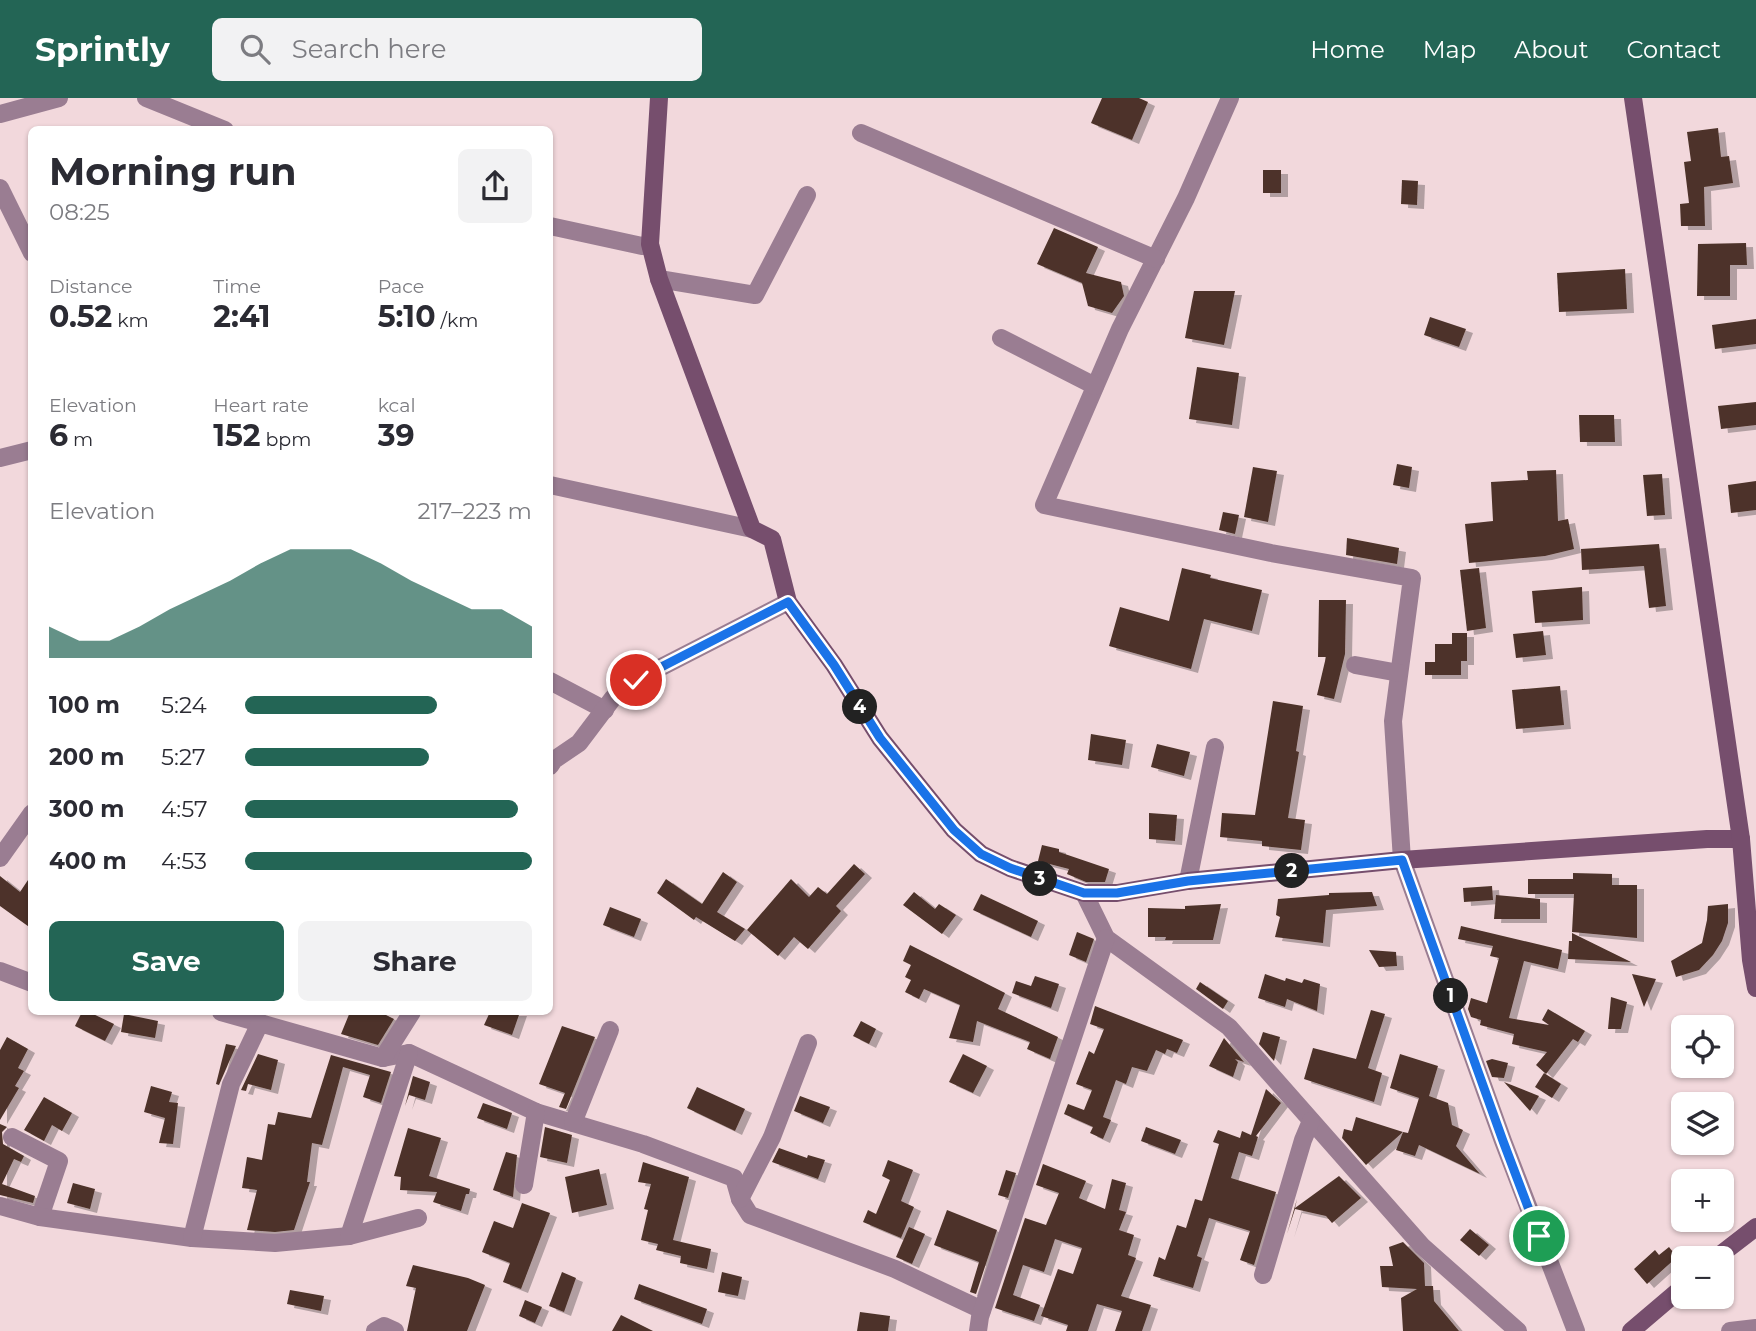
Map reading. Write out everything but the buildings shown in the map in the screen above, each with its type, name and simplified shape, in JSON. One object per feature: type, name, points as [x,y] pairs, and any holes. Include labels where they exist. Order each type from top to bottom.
[{"type":"street","points":[[0,114],[59,98]]},
{"type":"street","points":[[146,98],[201,125]]},
{"type":"street","points":[[659,98],[650,244],[659,279],[752,529]]},
{"type":"street","points":[[1230,98],[1186,198],[1120,329],[1044,505],[1271,553],[1412,578],[1393,721],[1402,860],[1503,1141],[1576,1331]]},
{"type":"street","points":[[1633,98],[1741,839],[1751,960],[1756,988]]},
{"type":"street","points":[[860,132],[1156,259]]},
{"type":"street","points":[[0,188],[28,246]]},
{"type":"street","points":[[659,279],[755,295],[807,195]]},
{"type":"street","points":[[553,227],[642,246],[650,244]]},
{"type":"street","points":[[1001,338],[1095,386]]},
{"type":"street","points":[[0,458],[28,451]]},
{"type":"street","points":[[553,486],[752,529],[772,539],[788,602],[834,665],[880,738],[954,830],[981,854],[1010,868],[1084,893],[1117,893],[1188,881],[1402,860],[1707,839],[1741,839]]},
{"type":"street","points":[[553,762],[579,743],[613,698],[636,680],[788,602]]},
{"type":"street","points":[[1355,665],[1399,673]]},
{"type":"street","points":[[553,683],[604,710]]},
{"type":"street","points":[[1188,881],[1215,747]]},
{"type":"street","points":[[0,859],[28,819]]},
{"type":"street","points":[[1084,893],[1106,937],[1228,1027],[1423,1246],[1518,1331]]},
{"type":"street","points":[[978,1331],[982,1310],[1106,937]]},
{"type":"street","points":[[0,971],[28,982]]},
{"type":"street","points":[[232,1015],[383,1058],[409,1054],[536,1112],[643,1144],[734,1178],[740,1199],[750,1215],[895,1269],[982,1310]]},
{"type":"street","points":[[383,1058],[410,1015]]},
{"type":"street","points":[[192,1238],[232,1084],[260,1023]]},
{"type":"street","points":[[573,1123],[610,1030]]},
{"type":"street","points":[[740,1199],[772,1137],[808,1043]]},
{"type":"street","points":[[349,1236],[409,1054]]},
{"type":"street","points":[[524,1185],[536,1112]]},
{"type":"street","points":[[1263,1275],[1311,1121]]},
{"type":"street","points":[[12,1136],[59,1161],[40,1217]]},
{"type":"street","points":[[0,1206],[40,1217],[192,1238],[275,1243],[349,1236],[418,1218]]},
{"type":"street","points":[[1731,1246],[1756,1227]]},
{"type":"street","points":[[1631,1331],[1671,1297]]},
{"type":"street","points":[[375,1331],[384,1326],[395,1331]]},
{"type":"street","points":[[1730,1331],[1756,1328]]},
{"type":"route","points":[[636,680],[788,602],[834,665],[880,738],[954,830],[981,854],[1010,868],[1084,893],[1117,893],[1188,881],[1402,860],[1539,1236]]}]
